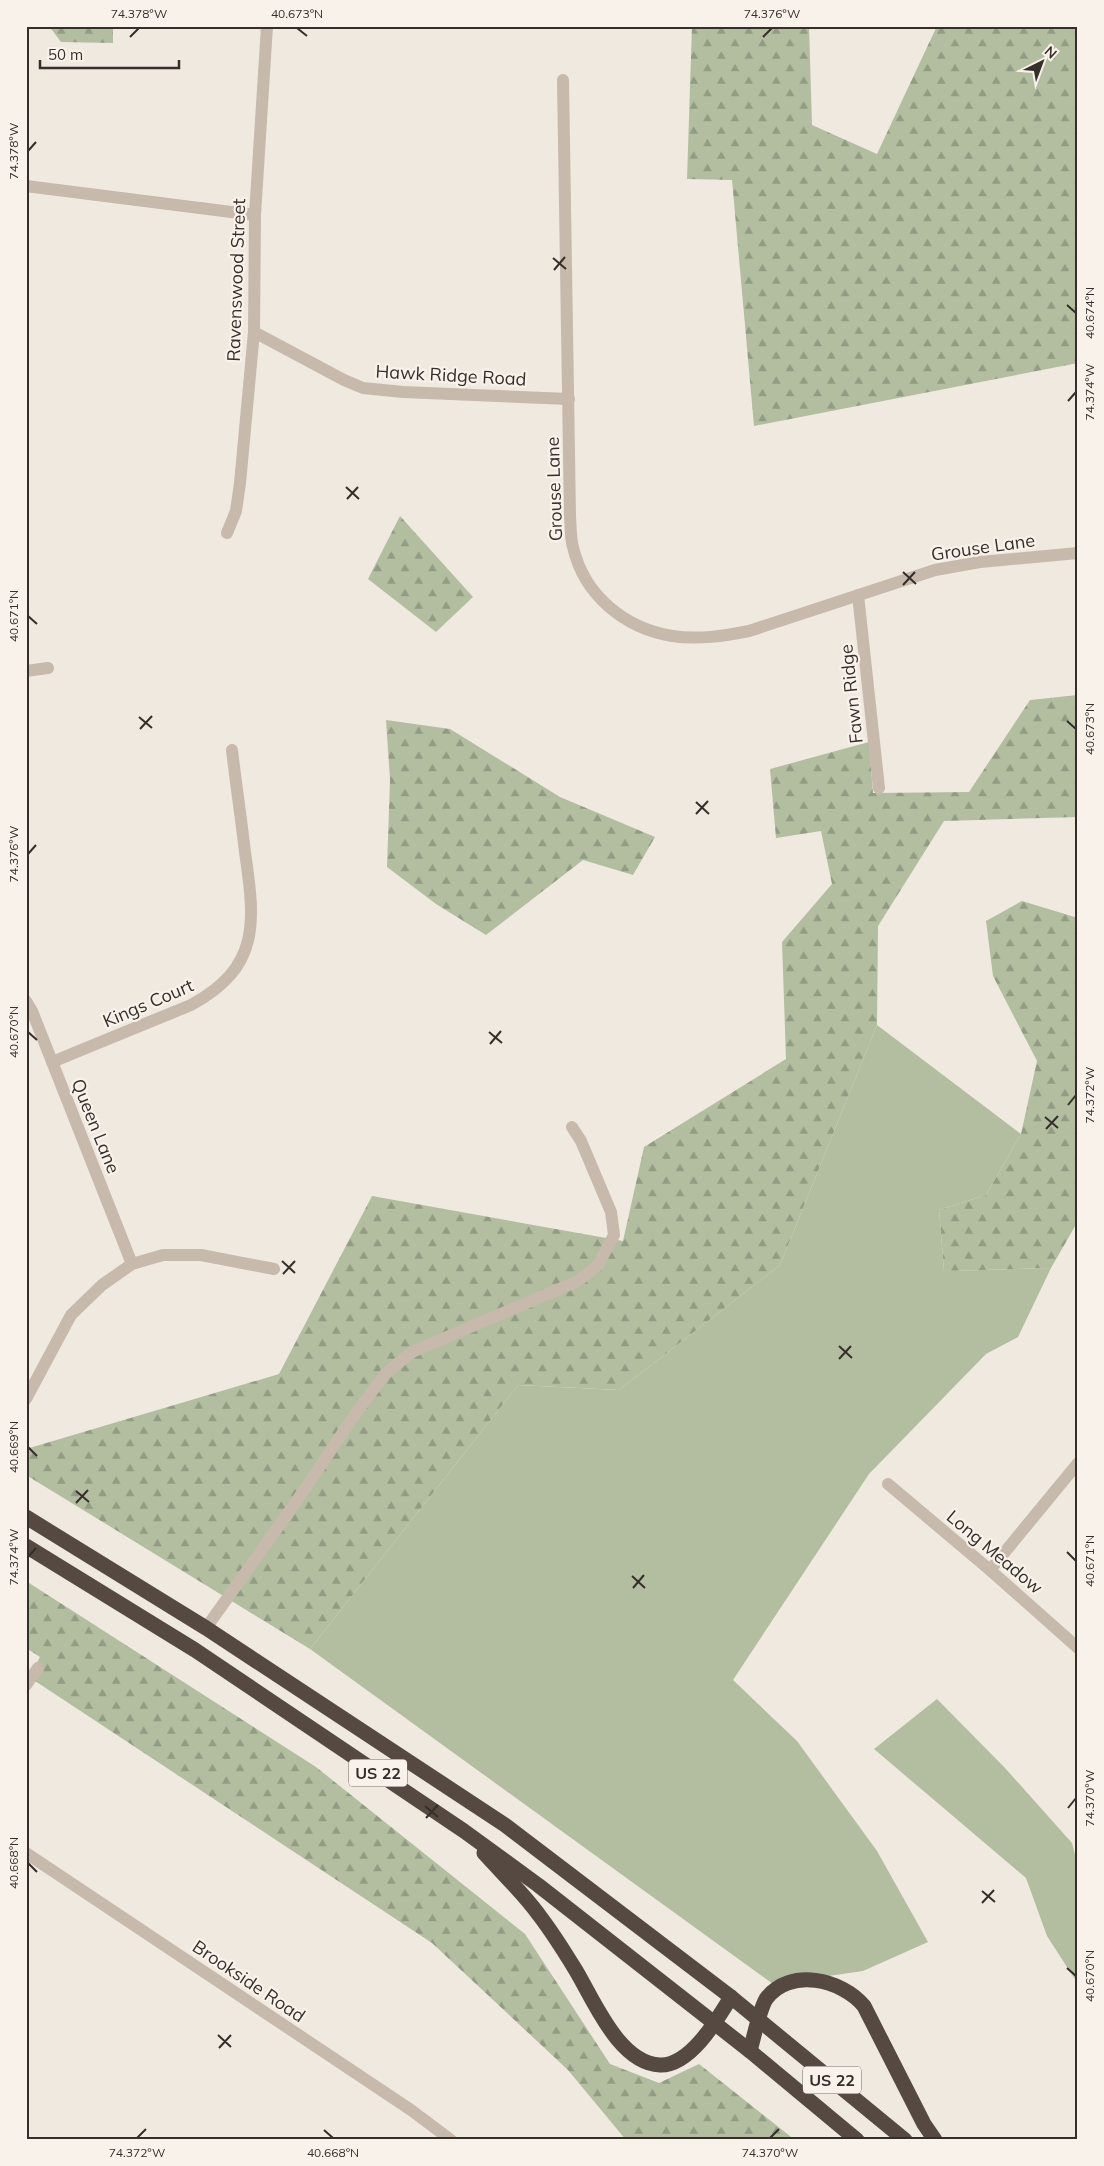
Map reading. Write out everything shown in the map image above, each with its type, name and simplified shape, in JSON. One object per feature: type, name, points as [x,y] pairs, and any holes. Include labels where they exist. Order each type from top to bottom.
[{"type":"highway","name":"US 22","points":[[26,1518],[206,1628],[505,1825],[731,1997],[905,2140]]},
{"type":"highway","name":"US 22","points":[[26,1546],[195,1650],[464,1831],[538,1885],[715,2023],[857,2140]]},
{"type":"highway","points":[[464,1831],[539,1914],[575,1969],[600,2015],[617,2039],[637,2056],[650,2063],[660,2065],[669,2064],[687,2055],[715,2023],[731,1997]]},
{"type":"highway","points":[[750,2051],[766,2000],[776,1989],[808,1979],[836,1984],[857,1997],[864,2006],[924,2124],[935,2140]]},
{"type":"street","name":"Ravenswood Street","points":[[227,533],[236,511],[240,483],[254,332],[255,215],[267,26]]},
{"type":"street","name":"Grouse Lane","points":[[563,80],[572,545],[585,579],[599,599],[618,615],[650,631],[674,637],[718,637],[749,631],[944,568],[980,562],[1078,552]]},
{"type":"street","points":[[26,186],[255,215]]},
{"type":"street","name":"Hawk Ridge Road","points":[[254,332],[344,380],[363,388],[403,392],[569,400]]},
{"type":"street","name":"Fawn Ridge","points":[[858,595],[878,788]]},
{"type":"street","points":[[26,671],[48,668]]},
{"type":"street","name":"Kings Court","points":[[52,1062],[191,1006],[210,995],[225,982],[238,965],[247,946],[252,926],[252,900],[232,750]]},
{"type":"street","name":"Queen Lane","points":[[26,1001],[32,1011],[132,1264]]},
{"type":"street","points":[[206,1628],[385,1374],[412,1352],[578,1281],[598,1265],[614,1235],[610,1212],[581,1141],[572,1127]]},
{"type":"street","points":[[26,1399],[72,1315],[102,1285],[132,1264],[163,1255],[201,1255],[274,1269]]},
{"type":"street","points":[[990,1570],[1078,1463]]},
{"type":"street","name":"Long Meadow","points":[[888,1484],[990,1570],[1078,1648]]},
{"type":"street","points":[[26,1685],[38,1668]]},
{"type":"street","name":"Brookside Road","points":[[26,1853],[411,2110],[450,2140]]},
{"type":"green space","points":[[49,26],[113,26],[113,43],[61,42]]},
{"type":"green space","points":[[692,26],[809,26],[812,125],[877,154],[937,26],[1071,26],[1078,29],[1078,363],[754,426],[732,180],[687,179]]},
{"type":"green space","points":[[400,516],[473,597],[436,632],[368,579]]},
{"type":"green space","points":[[1078,695],[1078,817],[944,821],[878,926],[877,1025],[780,1265],[619,1390],[518,1385],[310,1649],[26,1475],[26,1449],[279,1374],[372,1196],[623,1241],[644,1147],[786,1059],[782,942],[832,884],[821,831],[776,838],[770,769],[869,742],[873,793],[969,792],[1030,700]]},
{"type":"green space","points":[[386,720],[450,729],[560,797],[655,837],[633,875],[583,860],[486,935],[436,904],[387,867],[390,780]]},
{"type":"green space","points":[[1022,901],[1078,918],[1078,1221],[1051,1268],[944,1271],[939,1210],[986,1195],[1021,1134],[1037,1061],[993,976],[986,921]]},
{"type":"green space","points":[[877,1025],[1021,1134],[986,1195],[939,1210],[944,1271],[1051,1268],[1018,1337],[986,1354],[869,1474],[733,1680],[797,1741],[877,1851],[928,1942],[863,1971],[773,1984],[310,1649],[518,1385],[619,1390],[780,1265]]},
{"type":"green space","points":[[26,1581],[316,1767],[525,1934],[610,2064],[659,2083],[699,2064],[795,2140],[626,2140],[568,2070],[432,1943],[29,1677],[40,1657],[26,1648]]},
{"type":"green space","points":[[937,1699],[1005,1768],[1072,1843],[1078,1866],[1078,1984],[1047,1936],[1026,1878],[874,1749]]}]
